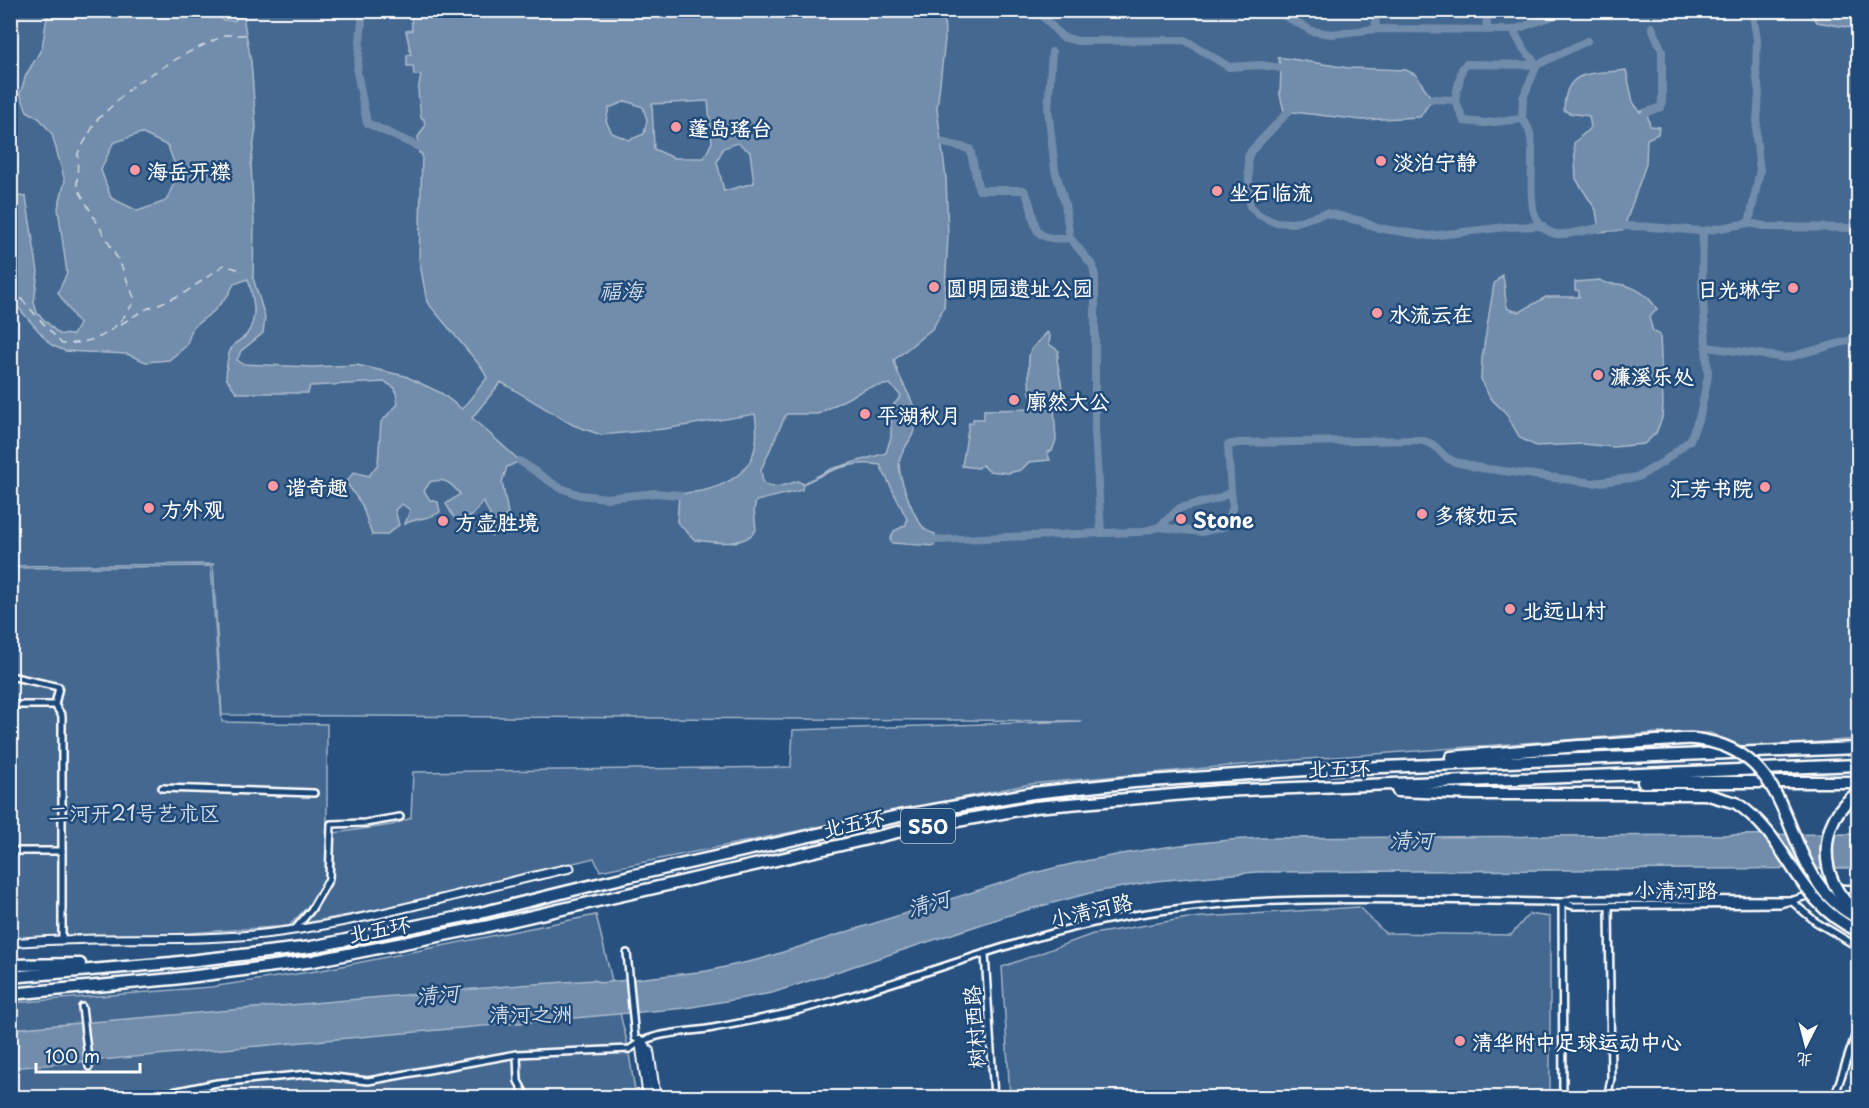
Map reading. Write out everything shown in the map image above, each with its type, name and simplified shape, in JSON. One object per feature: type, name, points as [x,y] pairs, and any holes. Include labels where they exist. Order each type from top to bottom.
[{"type":"highway","points":[[1307,770],[1579,746],[1692,739],[1719,744],[1753,763],[1780,798],[1815,880],[1827,896],[1858,918]]},
{"type":"highway","name":"北五环","points":[[10,977],[171,963],[322,945],[480,913],[899,816],[1033,793],[1135,782],[1307,770],[1858,748]]},
{"type":"highway","name":"北五环","points":[[10,994],[174,979],[313,961],[484,927],[902,831],[1035,807],[1199,792],[1858,765]]},
{"type":"highway","points":[[1529,780],[1858,782]]},
{"type":"highway","points":[[1308,787],[1474,794],[1705,794],[1736,803],[1754,815],[1769,831],[1800,882],[1814,899],[1831,916],[1858,931]]},
{"type":"highway","points":[[1858,793],[1837,814],[1828,835],[1825,854],[1829,875],[1839,894],[1858,913]]},
{"type":"highway","points":[[10,965],[171,963]]},
{"type":"main road","points":[[640,1041],[648,1098]]},
{"type":"main road","points":[[640,1041],[649,1051],[656,1098]]},
{"type":"street","points":[[10,676],[59,687],[56,705],[62,716],[62,941]]},
{"type":"street","points":[[10,705],[56,705]]},
{"type":"street","points":[[162,788],[314,793]]},
{"type":"street","points":[[295,929],[311,910],[329,879],[331,824],[365,824],[400,817]]},
{"type":"street","points":[[10,852],[62,851]]},
{"type":"street","points":[[10,943],[174,940],[295,929],[570,868]]},
{"type":"street","name":"小清河路","points":[[1562,902],[1573,906],[1780,904],[1840,887],[1858,889]]},
{"type":"street","name":"小清河路","points":[[143,1098],[217,1083],[308,1074],[369,1082],[401,1077],[462,1062],[517,1054],[630,1048],[640,1041],[809,1008],[985,954],[1122,917],[1232,904],[1328,900],[1562,902],[1574,899],[1790,900]]},
{"type":"street","points":[[1790,900],[1816,922],[1858,947]]},
{"type":"street","points":[[1562,902],[1563,1098]]},
{"type":"street","points":[[1607,1098],[1611,1079],[1609,906]]},
{"type":"street","points":[[627,953],[635,1038],[640,1041]]},
{"type":"street","name":"树村西路","points":[[985,954],[994,1098]]},
{"type":"street","points":[[81,1007],[89,1067]]},
{"type":"street","points":[[1834,1098],[1858,1027]]},
{"type":"street","points":[[517,1054],[518,1081],[527,1098]]},
{"type":"green space","name":"圆明园遗址公园","points":[[10,11],[1858,11],[1858,739],[1746,748],[1710,733],[1658,733],[1308,759],[1030,784],[600,871],[594,858],[386,908],[305,923],[328,890],[331,881],[334,862],[334,833],[392,825],[411,818],[413,772],[791,767],[793,730],[1083,721],[222,715],[213,564],[11,566]]},
{"type":"green space","name":"二河开21号艺术区","points":[[211,566],[222,722],[327,724],[327,877],[317,897],[289,926],[147,936],[11,940],[10,568]]},
{"type":"green space","points":[[1359,907],[1385,933],[1511,935],[1529,914],[1550,917],[1550,1097],[1010,1097],[1002,967],[1093,934],[1188,918]]},
{"type":"green space","name":"清河之洲","points":[[596,915],[627,1042],[636,1097],[11,1098],[11,1003],[211,987],[322,970]]},
{"type":"water","name":"福海","points":[[110,10],[114,13],[214,11],[223,20],[235,21],[238,11],[246,11],[244,22],[251,61],[256,127],[251,164],[254,224],[253,278],[265,317],[263,333],[241,351],[237,360],[243,364],[312,367],[357,365],[405,376],[441,393],[462,409],[487,378],[482,368],[427,302],[419,259],[422,154],[419,153],[418,137],[425,126],[424,119],[421,118],[418,91],[421,75],[414,75],[413,66],[407,66],[407,55],[411,54],[406,31],[412,30],[411,11],[944,11],[945,39],[937,109],[946,178],[948,236],[944,307],[933,328],[894,360],[913,404],[916,420],[912,435],[900,458],[900,474],[917,517],[926,530],[935,534],[934,546],[892,543],[890,540],[894,531],[906,525],[907,519],[880,465],[869,464],[840,468],[803,484],[802,490],[756,501],[754,510],[756,530],[751,536],[736,542],[695,540],[677,522],[679,495],[703,491],[720,485],[732,479],[749,464],[756,442],[755,414],[664,429],[601,435],[573,425],[501,382],[472,418],[520,461],[507,467],[502,482],[508,513],[492,536],[484,532],[490,515],[483,501],[472,516],[455,519],[446,504],[460,494],[450,484],[443,481],[430,482],[424,491],[430,500],[438,502],[440,512],[405,524],[410,510],[402,504],[395,510],[399,525],[386,535],[372,535],[362,505],[346,482],[354,472],[369,476],[378,464],[381,422],[398,404],[395,388],[385,382],[310,386],[308,393],[237,393],[226,378],[227,366],[234,344],[246,336],[253,321],[253,300],[248,279],[234,284],[214,311],[193,327],[186,346],[169,360],[146,362],[127,354],[65,351],[51,345],[16,305],[11,323],[11,195],[26,197],[38,272],[34,302],[37,313],[59,334],[73,335],[79,324],[58,293],[67,273],[58,208],[65,181],[52,134],[40,119],[27,111],[20,94],[26,75],[42,48],[48,11]],"holes":[[[626,101],[643,107],[647,120],[644,134],[629,140],[612,133],[606,121],[609,108]],[[708,101],[712,142],[704,158],[674,158],[654,149],[652,104]],[[141,133],[168,146],[178,174],[166,201],[138,211],[111,198],[101,170],[113,143]],[[738,143],[750,152],[754,183],[724,191],[717,162],[723,148]],[[890,384],[901,396],[891,408],[891,437],[886,453],[831,469],[803,484],[798,481],[776,487],[763,483],[761,470],[786,414],[818,414],[867,388]]]},
{"type":"water","points":[[1808,11],[1858,11],[1858,29],[1817,22]]},
{"type":"water","points":[[1278,57],[1349,68],[1406,70],[1416,75],[1432,99],[1420,117],[1362,120],[1284,111],[1280,95],[1281,68]]},
{"type":"water","points":[[1626,70],[1633,102],[1640,112],[1646,109],[1650,126],[1659,127],[1658,134],[1647,139],[1646,164],[1623,230],[1599,232],[1596,210],[1576,179],[1574,143],[1591,127],[1589,116],[1564,110],[1566,96],[1569,86],[1582,76]]},
{"type":"water","points":[[1502,275],[1508,309],[1520,312],[1546,297],[1579,297],[1579,291],[1575,290],[1575,282],[1600,280],[1635,289],[1653,304],[1657,309],[1649,318],[1653,331],[1660,335],[1663,405],[1662,418],[1656,433],[1644,444],[1613,447],[1583,444],[1536,446],[1520,438],[1505,412],[1490,398],[1481,379],[1482,358],[1494,284]]},
{"type":"water","points":[[1047,332],[1050,336],[1049,344],[1059,351],[1057,360],[1062,388],[1049,401],[1048,409],[1054,409],[1056,440],[1052,451],[1047,452],[1050,460],[1029,462],[1021,470],[1008,473],[989,471],[982,465],[978,468],[962,466],[969,423],[973,423],[973,419],[984,419],[984,410],[1042,409],[1042,402],[1031,396],[1029,359],[1031,350]]},
{"type":"water","name":"清河","points":[[1858,834],[1858,868],[1257,872],[1155,881],[1090,893],[1019,912],[772,993],[686,1008],[11,1068],[11,1029],[521,985],[594,980],[600,983],[707,971],[761,959],[1030,874],[1088,860],[1174,846],[1262,838]]},
{"type":"waterway","points":[[363,10],[357,72],[367,123],[419,147]]},
{"type":"waterway","points":[[1037,10],[1062,37],[1078,41],[1185,40],[1229,67],[1261,65],[1281,68]]},
{"type":"waterway","points":[[1274,10],[1312,31],[1331,34],[1376,29],[1513,30],[1523,48],[1537,65]]},
{"type":"waterway","points":[[1375,10],[1376,29]]},
{"type":"waterway","points":[[1486,10],[1487,28]]},
{"type":"waterway","points":[[1548,18],[1566,10]]},
{"type":"waterway","points":[[1749,223],[1760,170],[1756,137],[1759,92],[1756,72],[1757,39],[1752,10]]},
{"type":"waterway","points":[[1513,30],[1548,18],[1548,13]]},
{"type":"waterway","points":[[1647,112],[1661,107],[1662,100],[1662,51],[1652,27]]},
{"type":"waterway","points":[[1587,41],[1537,65],[1523,98],[1522,119],[1529,130],[1532,145],[1532,199],[1535,215],[1542,227],[1556,234],[1618,226],[1703,231]]},
{"type":"waterway","points":[[935,540],[1101,533],[1095,430],[1095,277],[1093,266],[1070,238],[1065,204],[1055,170],[1048,109],[1052,52]]},
{"type":"waterway","points":[[1455,100],[1462,69],[1466,64],[1537,65]]},
{"type":"waterway","points":[[1432,99],[1455,100],[1464,121],[1485,123],[1522,119]]},
{"type":"waterway","points":[[1289,111],[1248,157],[1250,206],[1259,215],[1274,222],[1293,223],[1326,213],[1361,221],[1377,228],[1430,236],[1506,227],[1543,226]]},
{"type":"waterway","points":[[944,143],[970,149],[979,190],[1024,190],[1039,232],[1045,237],[1055,239],[1070,238]]},
{"type":"waterway","points":[[1101,533],[1140,532],[1159,527],[1180,508],[1217,499],[1231,492],[1228,445],[1238,443],[1420,440],[1432,444],[1451,460],[1474,467],[1593,483],[1638,477],[1663,462],[1690,440],[1700,415],[1708,376],[1702,285],[1703,231],[1749,223],[1769,227],[1851,228],[1858,233]]},
{"type":"waterway","points":[[1707,347],[1786,358],[1851,340],[1858,333]]},
{"type":"waterway","points":[[520,461],[558,487],[580,495],[606,498],[656,493],[679,495]]},
{"type":"waterway","points":[[1159,527],[1201,532],[1223,527],[1233,508],[1231,492]]},
{"type":"ferry route","points":[[10,291],[15,292],[62,344],[97,338],[106,334],[121,321],[135,300],[121,265],[77,187],[78,153],[97,120],[136,83],[185,54],[225,35],[248,35]]},
{"type":"ferry route","points":[[121,324],[144,310],[183,294],[224,265],[244,271]]},
{"type":"place","name":"蓬岛瑶台","points":[[676,127]]},
{"type":"place","name":"淡泊宁静","points":[[1381,161]]},
{"type":"place","name":"海岳开襟","points":[[135,170]]},
{"type":"place","name":"坐石临流","points":[[1217,191]]},
{"type":"place","name":"圆明园遗址公园","points":[[934,287]]},
{"type":"place","name":"日光琳宇","points":[[1793,288]]},
{"type":"place","name":"水流云在","points":[[1377,313]]},
{"type":"place","name":"濂溪乐处","points":[[1598,375]]},
{"type":"place","name":"廓然大公","points":[[1014,400]]},
{"type":"place","name":"平湖秋月","points":[[865,414]]},
{"type":"place","name":"谐奇趣","points":[[273,486]]},
{"type":"place","name":"汇芳书院","points":[[1765,487]]},
{"type":"place","name":"方外观","points":[[149,508]]},
{"type":"place","name":"多稼如云","points":[[1422,514]]},
{"type":"place","name":"Stone","points":[[1181,519]]},
{"type":"place","name":"方壶胜境","points":[[443,521]]},
{"type":"place","name":"北远山村","points":[[1510,609]]},
{"type":"place","name":"清华附中足球运动中心","points":[[1460,1041]]}]
